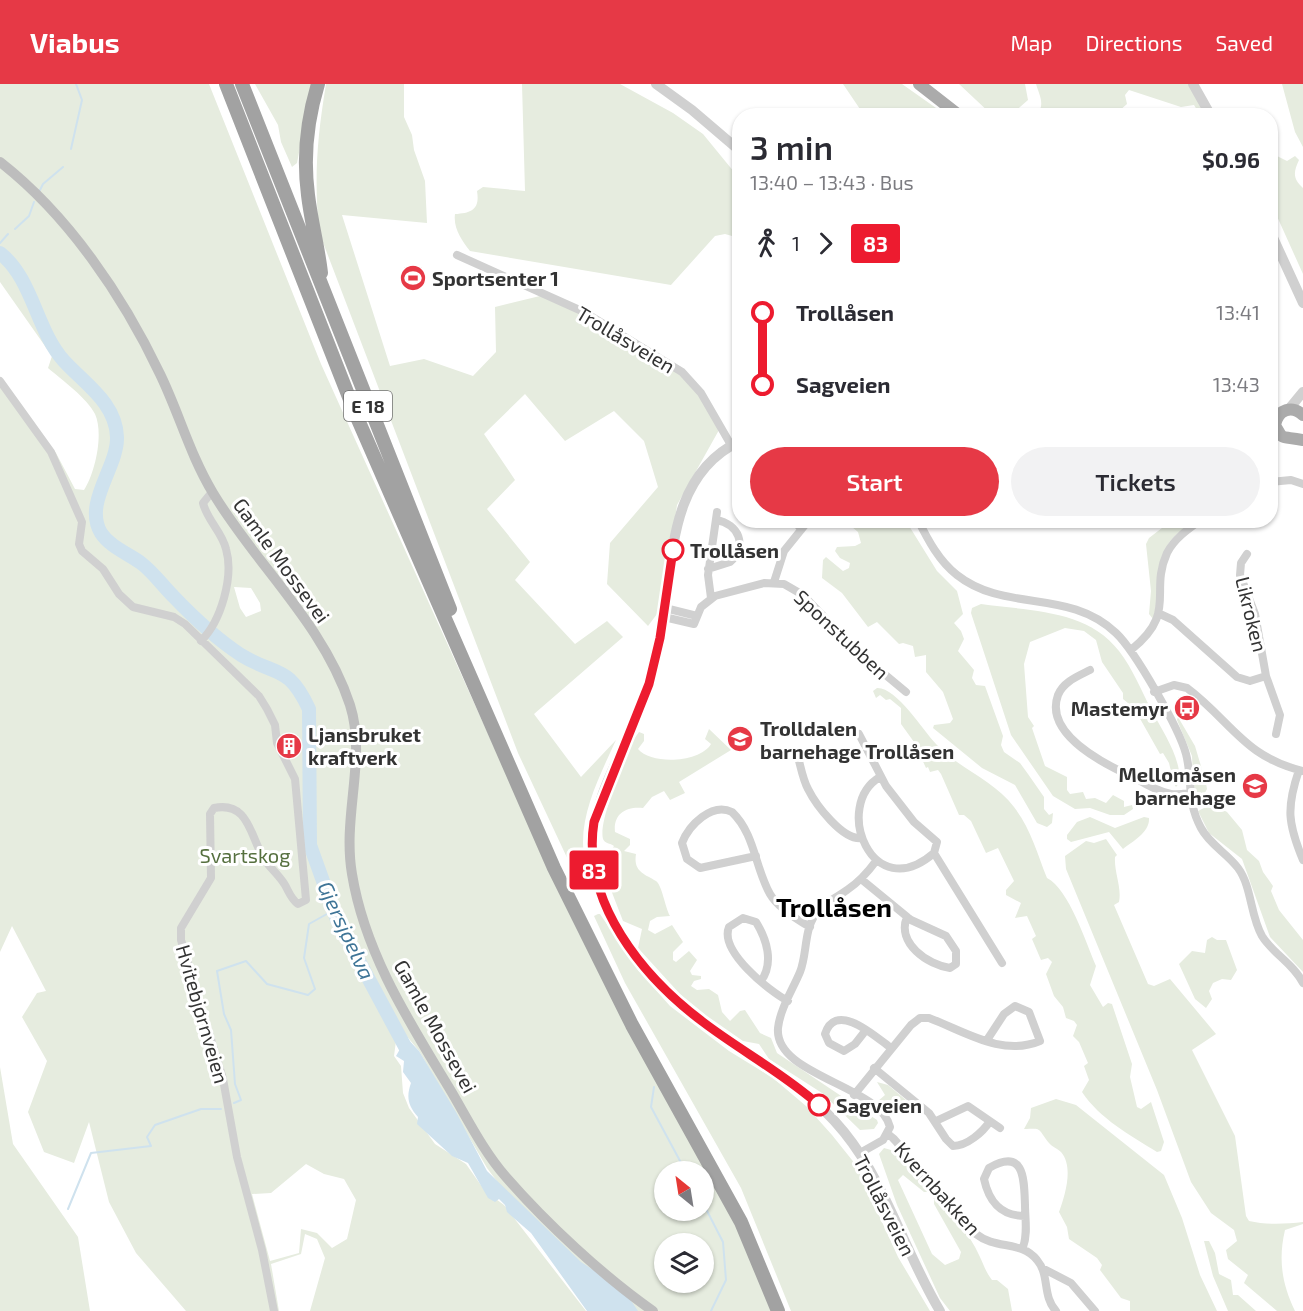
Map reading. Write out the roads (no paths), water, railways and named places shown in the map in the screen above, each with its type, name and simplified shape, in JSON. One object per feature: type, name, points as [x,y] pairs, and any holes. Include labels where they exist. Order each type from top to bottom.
[{"type":"highway","name":"E 18","points":[[226,84],[356,415],[549,859],[632,1025],[741,1222],[778,1311]]},
{"type":"highway","name":"E 18","points":[[242,84],[418,533],[560,867],[637,1022],[746,1218],[785,1311]]},
{"type":"highway","name":"E 18","points":[[318,84],[310,115],[306,159],[307,194],[322,290]]},
{"type":"main road","points":[[919,84],[950,108]]},
{"type":"main road","name":"Gamle Mossevei","points":[[0,162],[40,200],[78,243],[141,338],[212,492],[235,526],[291,597],[347,696],[353,716],[356,744],[348,835],[351,872],[371,944],[400,1004],[481,1142],[506,1177],[606,1273],[653,1311]]},
{"type":"main road","points":[[1278,408],[1303,415]]},
{"type":"main road","points":[[1278,416],[1286,410]]},
{"type":"main road","points":[[1278,434],[1284,438],[1301,437]]},
{"type":"street","points":[[656,84],[692,110],[732,144]]},
{"type":"street","points":[[1193,84],[1206,108]]},
{"type":"street","points":[[1278,248],[1303,303]]},
{"type":"street","name":"Trollåsveien","points":[[457,255],[584,312],[682,372],[705,399],[732,439]]},
{"type":"street","points":[[0,381],[51,452],[82,522],[79,544],[82,551],[103,569],[119,594],[133,607],[180,620],[204,638],[214,627],[226,584],[228,563],[222,539],[203,503],[212,492]]},
{"type":"street","points":[[1286,410],[1303,392]]},
{"type":"street","name":"Trollåsveien","points":[[732,445],[700,472],[684,501],[677,526],[664,613],[646,693],[594,822],[592,856],[601,894],[628,945],[665,989],[700,1020],[812,1099],[837,1124],[860,1153],[876,1179],[913,1262],[940,1311]]},
{"type":"street","points":[[1278,481],[1291,480],[1303,484]]},
{"type":"street","points":[[664,613],[694,624],[700,607],[711,598],[708,569],[716,516],[732,527]]},
{"type":"street","points":[[708,569],[721,567],[733,559],[740,542],[734,528]]},
{"type":"street","points":[[923,528],[942,559],[969,583],[1002,596],[1064,604],[1081,610],[1111,628],[1131,650],[1185,751],[1189,793],[1205,835],[1241,872],[1263,937],[1291,964],[1303,984]]},
{"type":"street","points":[[1131,650],[1149,632],[1160,614],[1168,552],[1178,538],[1191,528]]},
{"type":"street","name":"Sponstubben","points":[[774,582],[784,551],[801,530]]},
{"type":"street","name":"Likroken","points":[[1247,554],[1241,563],[1240,575],[1255,614],[1266,676],[1280,718],[1276,734]]},
{"type":"street","name":"Sponstubben","points":[[711,598],[774,582],[790,586],[803,595],[858,652],[906,692]]},
{"type":"street","points":[[664,613],[697,616]]},
{"type":"street","name":"Likroken","points":[[1160,614],[1173,620],[1240,679],[1250,681],[1266,676]]},
{"type":"street","name":"Hvitebjørnveien","points":[[204,638],[259,696],[275,725],[277,743],[295,779],[306,900],[298,904],[291,897],[284,883],[265,861],[245,816],[225,806],[214,808],[210,814],[211,878],[181,928],[181,940],[223,1079],[237,1156],[262,1250],[274,1311]]},
{"type":"street","points":[[1090,670],[1067,683],[1058,696],[1058,712],[1071,737],[1096,759],[1161,791],[1173,795],[1189,793]]},
{"type":"street","points":[[1154,692],[1174,685],[1187,688],[1256,752],[1277,764],[1301,771],[1289,819],[1303,860]]},
{"type":"street","points":[[859,734],[880,777],[910,818],[934,837],[937,844],[934,853],[915,865],[901,869],[876,861],[862,838],[863,796],[870,784],[880,777]]},
{"type":"street","points":[[798,758],[813,797],[844,834],[851,838],[862,838]]},
{"type":"street","points":[[756,856],[700,868],[687,859],[682,843],[687,834],[706,815],[716,809],[732,812],[741,822],[756,856],[771,896],[792,916],[810,927]]},
{"type":"street","points":[[934,853],[1002,963]]},
{"type":"street","points":[[860,1153],[888,1134],[889,1125],[885,1118],[854,1095],[799,1061],[784,1048],[778,1027],[805,958],[810,927],[820,908],[861,879],[876,861]]},
{"type":"street","points":[[861,879],[907,917],[946,936],[956,951],[956,964],[950,968],[941,966],[914,949],[905,930],[907,917]]},
{"type":"street","points":[[761,981],[769,967],[766,948],[756,922],[743,918],[729,927],[728,939],[739,958],[761,981],[788,1001]]},
{"type":"street","points":[[854,1095],[911,1025],[923,1017],[987,1040],[1013,1047],[1040,1041],[1029,1012],[1014,1006],[1006,1010],[987,1040]]},
{"type":"street","points":[[866,1030],[855,1044],[844,1051],[829,1043],[825,1034],[830,1026],[843,1019],[850,1020],[866,1030],[891,1048]]},
{"type":"street","points":[[874,1068],[936,1121],[947,1142],[956,1146],[975,1136],[990,1120]]},
{"type":"street","points":[[936,1121],[965,1106],[976,1109],[1000,1128]]},
{"type":"street","name":"Kvernbakken","points":[[888,1134],[897,1142],[916,1170],[975,1234],[990,1242],[1023,1247],[1025,1216],[1024,1175],[1019,1167],[1005,1162],[989,1168],[984,1179],[995,1205],[1008,1215],[1025,1216]]},
{"type":"street","points":[[1023,1247],[1042,1268],[1071,1282],[1095,1311]]},
{"type":"street","points":[[1042,1268],[1047,1298],[1056,1311]]},
{"type":"water","points":[[405,1036],[419,1051],[456,1112],[487,1171],[581,1262],[624,1290],[638,1311],[587,1311],[531,1233],[507,1212],[505,1205],[499,1199],[495,1202],[488,1198],[468,1163],[452,1156],[417,1124],[418,1117],[409,1101],[411,1083],[403,1072],[404,1061],[396,1056],[400,1049],[400,1037]]},
{"type":"waterway","points":[[71,149],[82,100],[76,84]]},
{"type":"waterway","points":[[40,190],[43,184],[63,167]]},
{"type":"waterway","points":[[15,229],[29,216],[34,202]]},
{"type":"waterway","points":[[0,243],[8,234]]},
{"type":"waterway","name":"Gjersjøelva","points":[[0,253],[20,276],[55,349],[98,395],[111,414],[115,425],[116,449],[98,497],[96,510],[101,533],[114,546],[145,567],[222,642],[253,662],[281,673],[295,685],[302,695],[309,709],[310,845],[337,920],[409,1054]]},
{"type":"waterway","points":[[234,1103],[241,1100],[235,1084],[231,1030],[224,1014],[217,971],[246,961],[267,984],[308,995],[315,989],[304,958],[309,924],[334,910]]},
{"type":"waterway","points":[[654,1087],[651,1107],[680,1161]]},
{"type":"waterway","points":[[68,1209],[91,1153],[151,1146],[147,1137],[155,1125],[201,1109],[221,1109]]},
{"type":"waterway","points":[[711,1311],[726,1280],[723,1242],[712,1221]]},
{"type":"place","name":"Sportsenter 1","points":[[413,278]]},
{"type":"place","name":"Trollåsen","points":[[673,550]]},
{"type":"place","name":"Mastemyr","points":[[1187,708]]},
{"type":"place","name":"Trolldalen barnehage Trollåsen","points":[[740,739]]},
{"type":"place","name":"Ljansbruket kraftverk","points":[[289,746]]},
{"type":"place","name":"Mellomåsen barnehage","points":[[1255,786]]},
{"type":"place","name":"Sagveien","points":[[819,1105]]},
{"type":"district","name":"Trollåsen","points":[[834,906]]},
{"type":"park label","name":"Svartskog","points":[[245,855]]}]
